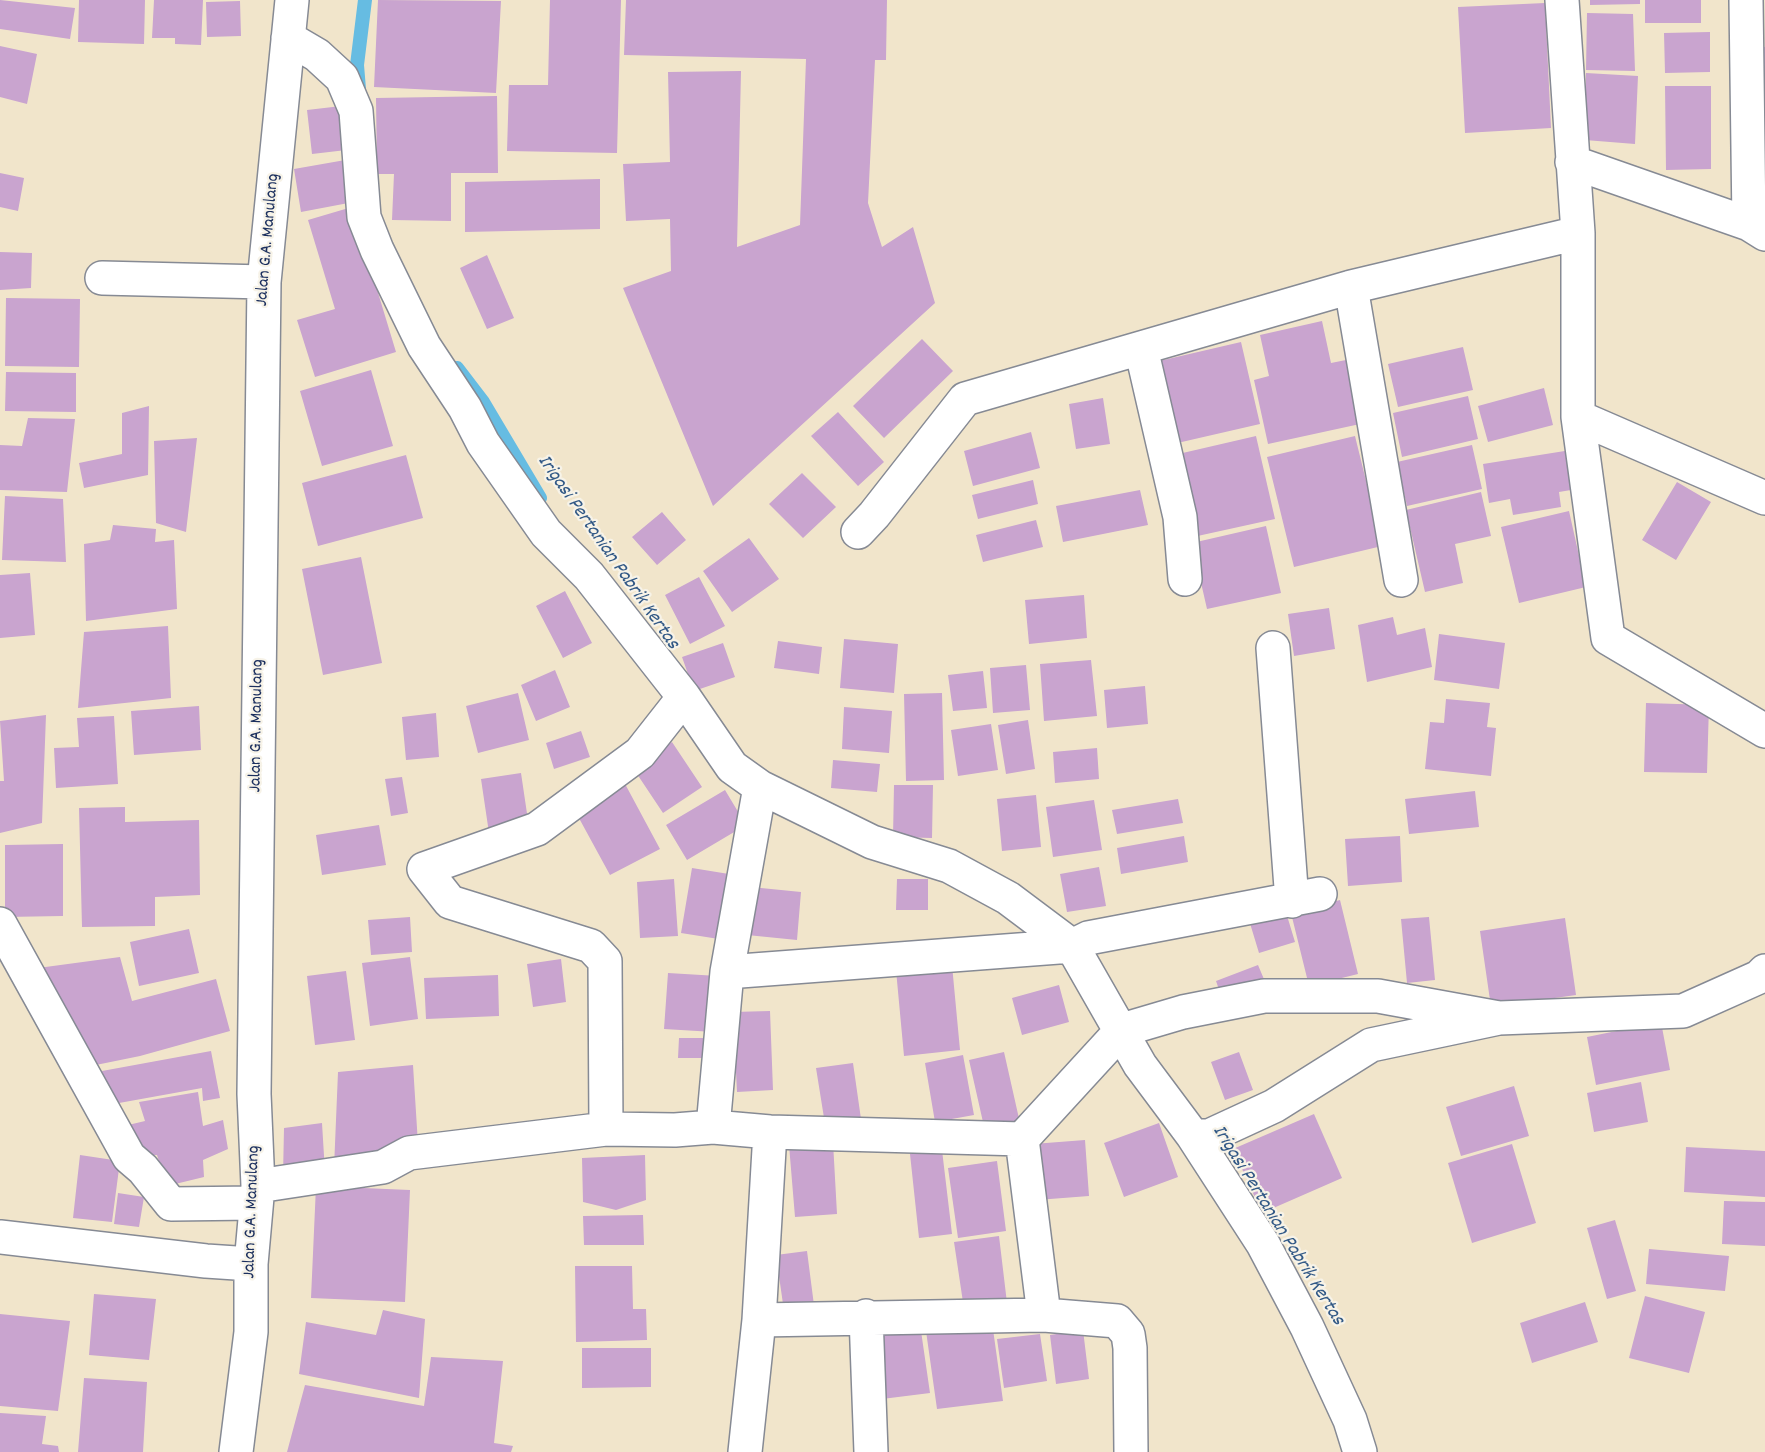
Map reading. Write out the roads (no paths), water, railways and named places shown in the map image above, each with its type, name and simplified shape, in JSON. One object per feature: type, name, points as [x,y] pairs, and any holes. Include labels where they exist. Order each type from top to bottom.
[{"type":"street","name":"Jalan G.A. Manulang","points":[[236,1452],[251,1332],[250,1264],[257,1195],[254,1094],[264,282],[292,0]]},
{"type":"street","points":[[1562,0],[1578,233],[1578,417],[1608,638],[1765,731]]},
{"type":"street","points":[[1572,162],[1757,229],[1753,18]]},
{"type":"street","points":[[288,38],[317,55],[342,78],[356,111],[364,217],[377,250],[424,346],[465,408],[483,443],[546,532],[589,576],[684,697],[732,767],[760,787],[872,842],[949,867],[1008,898],[1080,942],[1140,1065],[1200,1136],[1263,1244],[1291,1296],[1350,1420],[1360,1452]]},
{"type":"street","points":[[858,532],[874,515],[965,399],[1351,286],[1578,233]]},
{"type":"street","points":[[102,278],[264,282]]},
{"type":"street","points":[[1351,286],[1401,580]]},
{"type":"street","points":[[1140,348],[1180,517],[1185,579]]},
{"type":"street","points":[[1578,417],[1765,498]]},
{"type":"street","points":[[726,972],[1080,942],[1136,929],[1306,897],[1273,648]]},
{"type":"street","points":[[606,1129],[605,961],[591,946],[450,903],[424,869],[537,829],[640,753],[684,697]]},
{"type":"street","points":[[713,1126],[726,972],[760,787]]},
{"type":"street","points":[[0,924],[129,1157],[143,1169],[171,1204],[257,1195],[383,1167],[409,1154],[606,1129],[675,1130],[713,1126],[770,1132],[1022,1139],[1122,1030],[1170,1016],[1264,996],[1378,996],[1499,1018]]},
{"type":"street","points":[[1200,1136],[1274,1106],[1371,1046],[1499,1018],[1683,1011],[1759,977],[1765,971]]},
{"type":"street","points":[[746,1452],[759,1320],[770,1132]]},
{"type":"street","points":[[1022,1139],[1044,1315]]},
{"type":"street","points":[[0,1237],[250,1264]]},
{"type":"street","points":[[759,1320],[1044,1315],[1117,1321],[1128,1334],[1131,1452]]},
{"type":"street","points":[[866,1317],[871,1452]]},
{"type":"waterway","name":"Irigasi Pertanian Pabrik Kertas","points":[[359,89],[357,65],[365,0]]},
{"type":"waterway","name":"Irigasi Pertanian Pabrik Kertas","points":[[457,368],[483,402],[540,498]]}]
